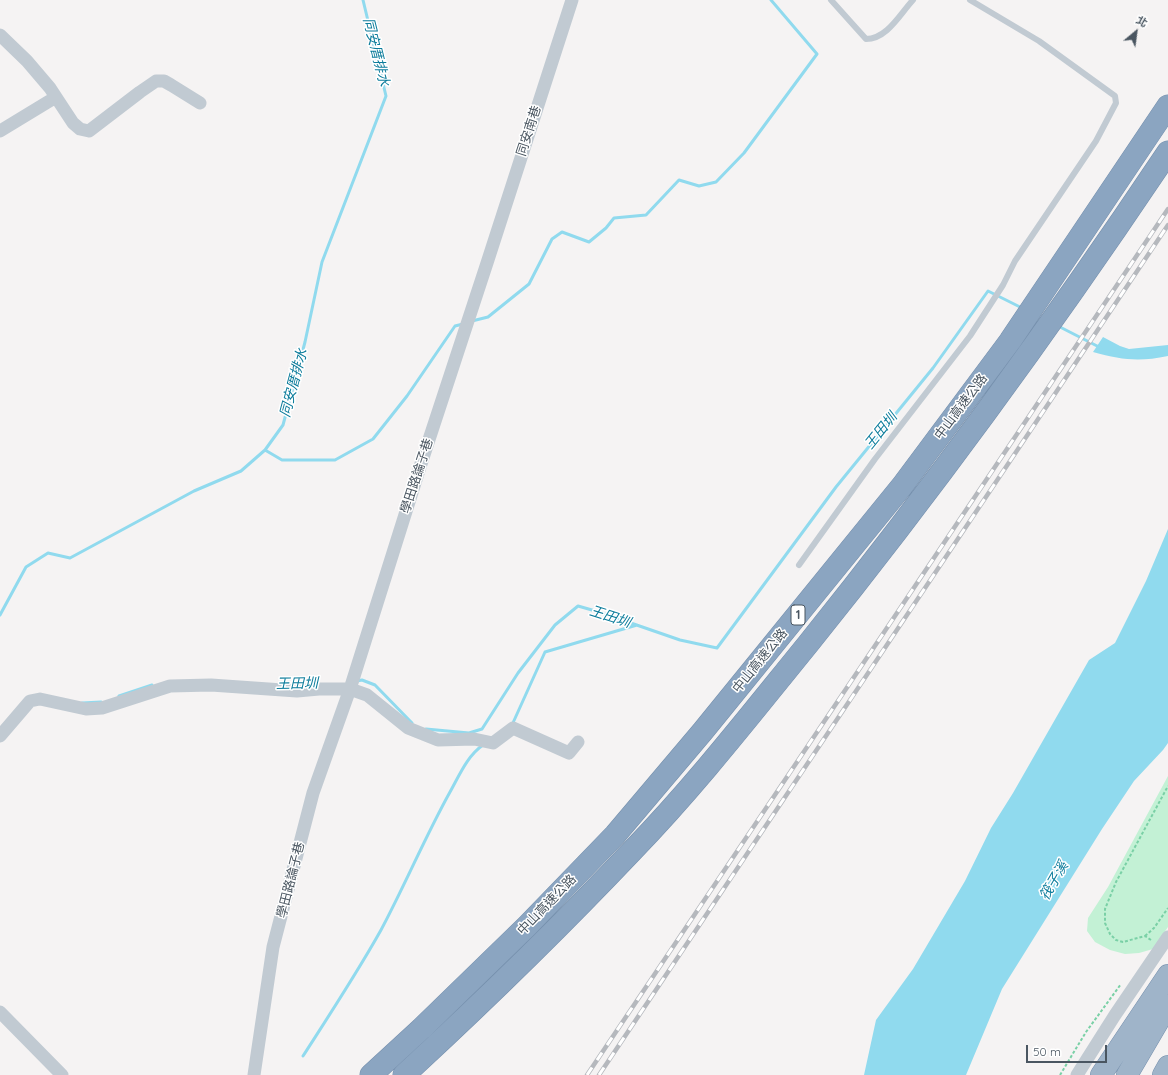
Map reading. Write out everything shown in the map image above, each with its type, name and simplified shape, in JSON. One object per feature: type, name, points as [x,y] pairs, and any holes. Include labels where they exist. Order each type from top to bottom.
[{"type":"highway","name":"中山高速公路","points":[[371,1075],[421,1030],[527,926],[615,835],[708,725],[902,486],[1010,341],[1168,106]]},
{"type":"highway","name":"中山高速公路","points":[[404,1075],[436,1046],[634,850],[723,749],[869,568],[1005,385],[1099,255],[1168,152]]},
{"type":"highway","points":[[1101,1075],[1168,975]]},
{"type":"highway","points":[[1127,1075],[1168,1005]]},
{"type":"highway","points":[[1163,1075],[1168,1066]]},
{"type":"street","name":"同安南巷","points":[[487,263],[572,0]]},
{"type":"street","points":[[0,35],[27,61],[56,97],[73,123],[80,129],[89,131],[156,81],[171,85],[200,103]]},
{"type":"street","points":[[0,131],[56,97]]},
{"type":"street","name":"學田路論子巷","points":[[254,1075],[273,947],[313,793],[350,690],[420,467],[487,263]]},
{"type":"street","points":[[0,736],[30,701],[40,699],[86,709],[102,708],[170,686],[211,685],[297,691],[319,689],[350,690],[367,695],[408,728],[438,740],[474,738],[493,743],[513,728],[569,754],[578,742]]},
{"type":"street","points":[[1077,1075],[1165,942]]},
{"type":"street","points":[[0,1012],[62,1075]]},
{"type":"lane","points":[[831,0],[866,39],[872,39],[888,30],[913,0]]},
{"type":"lane","points":[[798,565],[875,460],[970,336],[1003,285],[1015,261],[1096,141],[1116,103],[1115,96],[1039,41],[970,0]]},
{"type":"path","points":[[1168,786],[1116,882],[1105,909],[1105,923],[1110,934],[1116,940],[1123,942],[1145,936],[1154,928],[1168,908]]},
{"type":"path","points":[[1145,936],[1165,942]]},
{"type":"path","points":[[1060,1075],[1086,1032],[1123,980]]},
{"type":"green space","points":[[1168,776],[1168,927],[1153,949],[1139,953],[1125,954],[1110,950],[1095,942],[1087,931],[1088,918],[1108,887]]},
{"type":"water","points":[[1103,337],[1129,349],[1168,345],[1168,356],[1148,359],[1130,359],[1093,352]]},
{"type":"water","name":"筏子溪","points":[[1168,529],[1168,743],[1134,781],[1102,829],[1002,989],[966,1075],[864,1075],[876,1020],[913,969],[965,881],[991,828],[1013,793],[1089,660],[1115,643],[1146,581]]},
{"type":"waterway","name":"同安厝排水","points":[[0,615],[26,567],[48,553],[70,558],[194,491],[241,471],[265,450],[283,425],[305,342],[322,262],[386,96],[363,0]]},
{"type":"waterway","points":[[472,321],[488,317],[529,284],[552,239],[562,232],[589,242],[606,228],[614,218],[646,215],[679,180],[699,186],[716,182],[744,153],[817,54],[771,0]]},
{"type":"waterway","name":"王田圳","points":[[426,729],[469,733],[482,729],[518,673],[555,625],[578,606],[680,640],[717,648],[836,487],[933,368],[988,291],[1022,308]]},
{"type":"waterway","points":[[265,450],[282,460],[335,460],[373,439],[407,396],[455,326],[463,324]]},
{"type":"waterway","name":"王田圳","points":[[1058,326],[1101,348]]},
{"type":"waterway","points":[[512,725],[545,652],[637,625]]},
{"type":"waterway","name":"王田圳","points":[[357,681],[362,680],[375,685],[412,723]]},
{"type":"waterway","name":"王田圳","points":[[119,696],[152,685]]},
{"type":"waterway","name":"王田圳","points":[[82,703],[101,702]]},
{"type":"waterway","points":[[303,1056],[353,978],[381,930],[460,773],[472,755],[483,745]]},
{"type":"railway","points":[[587,1075],[1168,209]]},
{"type":"railway","points":[[599,1075],[1168,225]]}]
